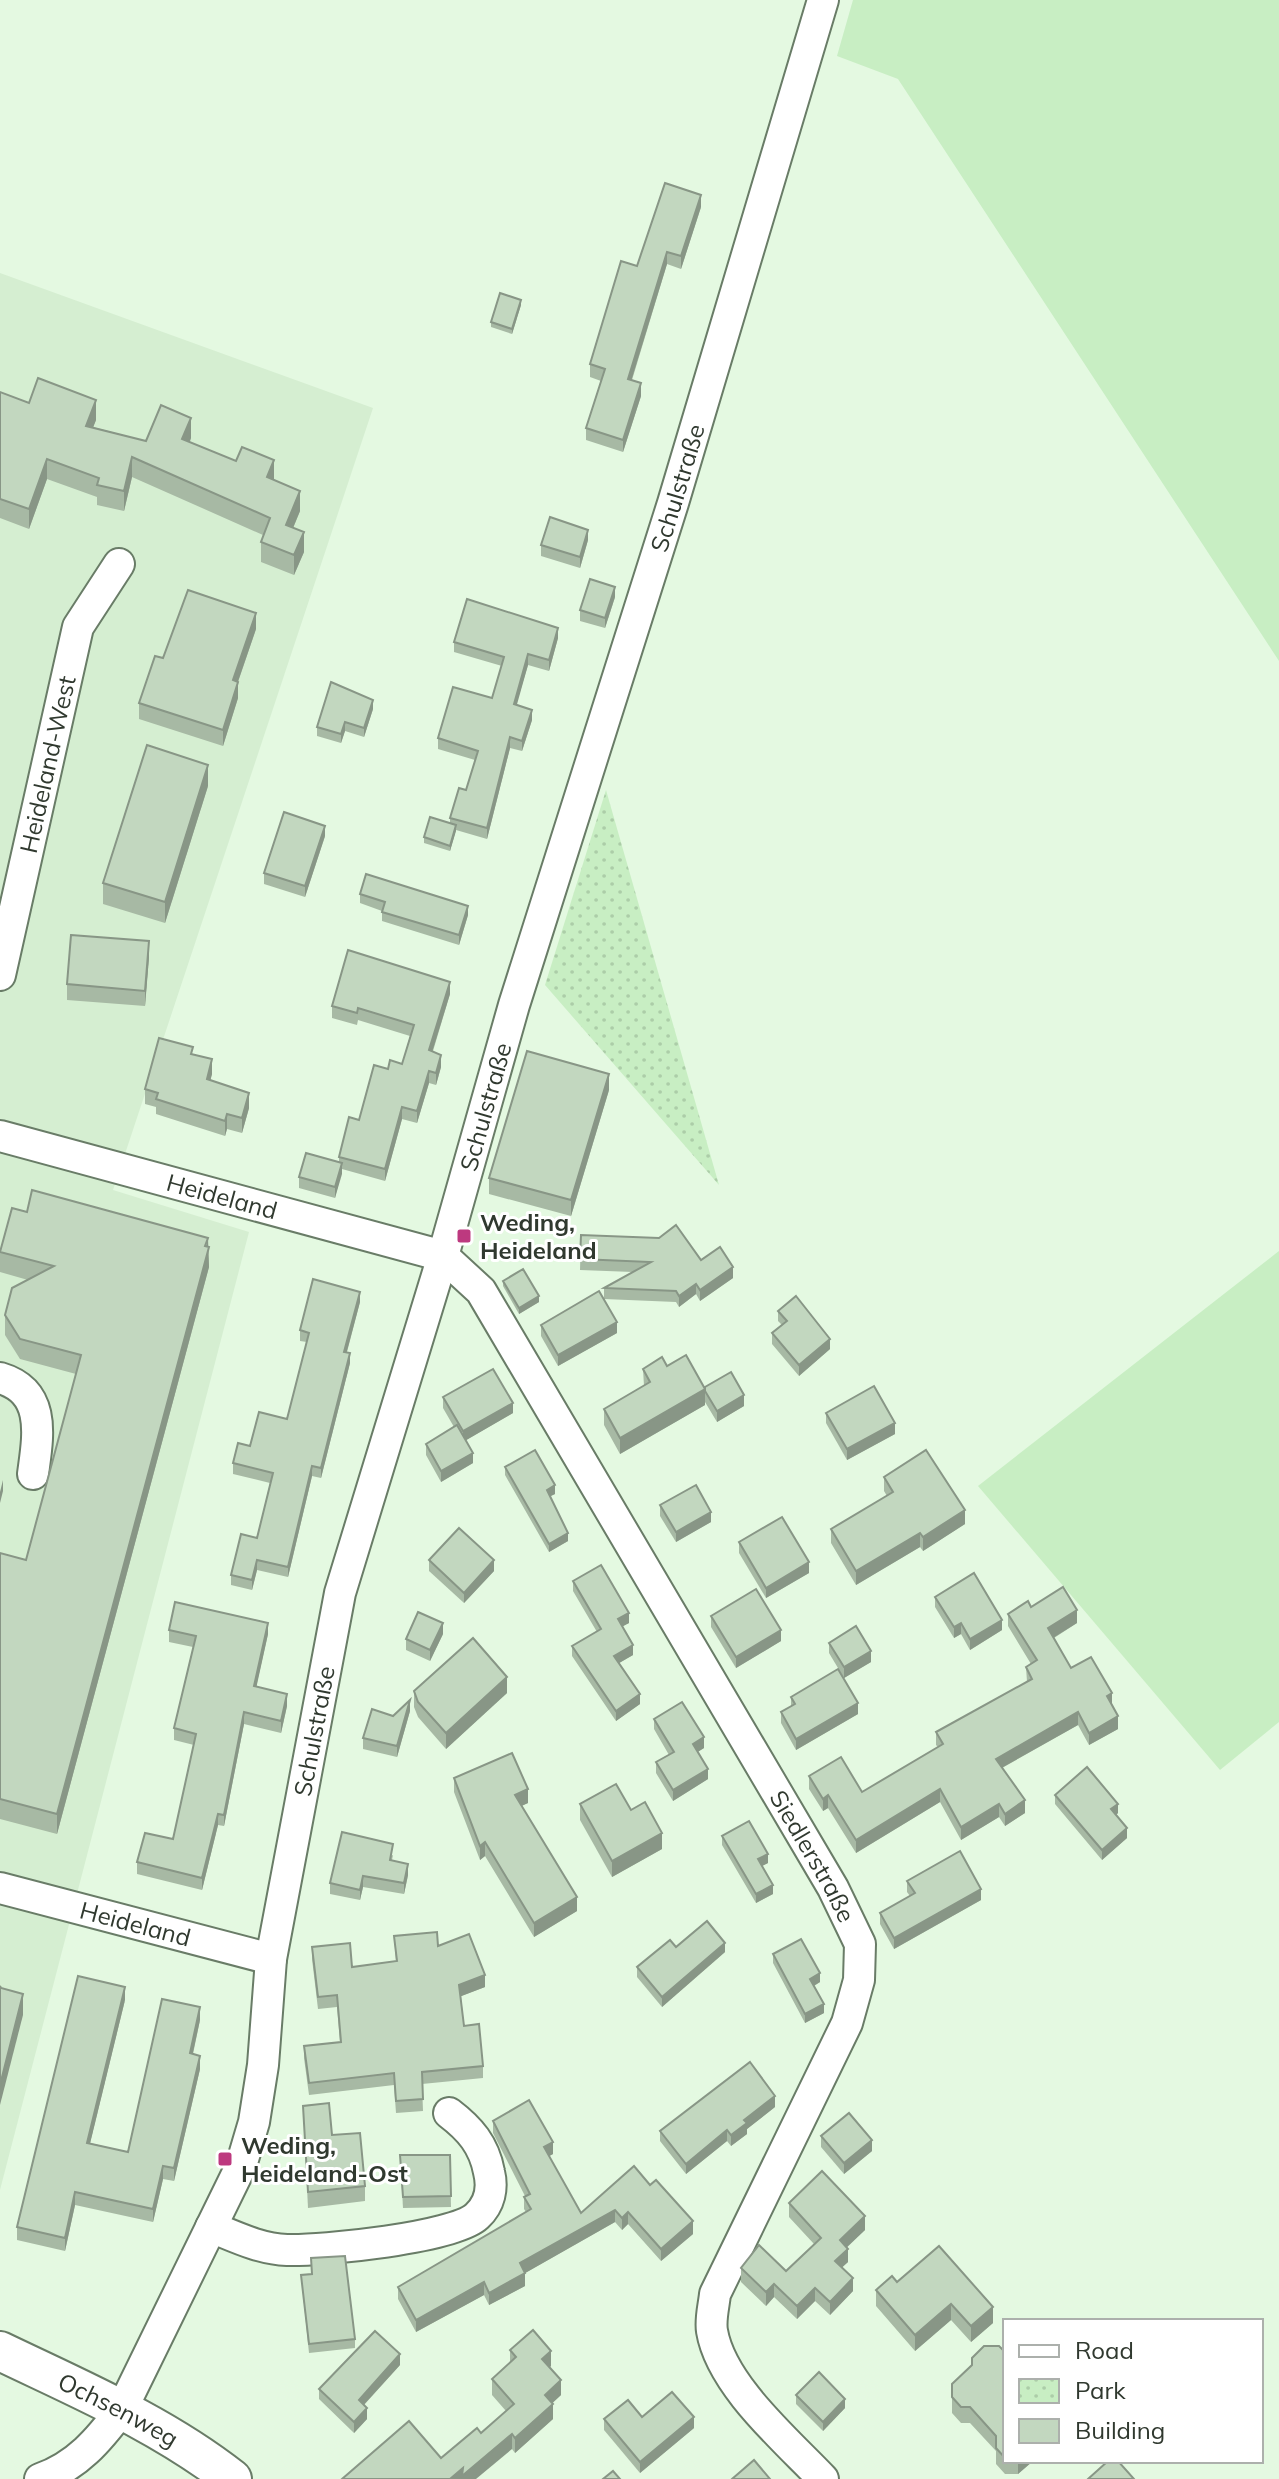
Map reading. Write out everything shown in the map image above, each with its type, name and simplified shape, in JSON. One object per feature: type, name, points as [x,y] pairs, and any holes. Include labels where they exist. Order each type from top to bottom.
[{"type":"main road","name":"Ochsenweg","points":[[0,2351],[122,2409],[207,2459],[232,2479]]},
{"type":"street","name":"Schulstraße","points":[[40,2479],[76,2461],[97,2443],[122,2409],[241,2166],[254,2122],[263,2065],[271,1959],[340,1593],[443,1256],[514,1005],[673,503],[823,0]]},
{"type":"street","name":"Heideland-West","points":[[0,975],[78,627],[119,564]]},
{"type":"street","name":"Heideland","points":[[0,1136],[443,1256]]},
{"type":"street","name":"Siedlerstraße","points":[[443,1256],[481,1291],[498,1317],[770,1777],[830,1882],[860,1944],[859,1980],[847,2023],[715,2294],[711,2327],[716,2349],[744,2395],[823,2479]]},
{"type":"street","points":[[0,1378],[9,1381],[27,1397],[40,1421],[33,1474]]},
{"type":"street","name":"Heideland","points":[[0,1888],[271,1959]]},
{"type":"street","points":[[211,2227],[258,2246],[287,2250],[429,2236],[476,2218],[488,2202],[491,2182],[487,2159],[471,2130],[449,2113]]},
{"type":"shaded area","points":[[0,273],[373,408],[113,1190],[249,1232],[0,2190]]},
{"type":"green space","points":[[853,0],[1279,0],[1279,661],[898,79],[837,56]]},
{"type":"green space","points":[[606,790],[719,1185],[545,985]]},
{"type":"green space","points":[[1279,1251],[1279,1722],[1220,1770],[978,1486]]},
{"type":"building","points":[[665,183],[701,195],[681,256],[667,252],[628,379],[641,383],[623,440],[586,428],[605,369],[590,364],[621,261],[637,266]]},
{"type":"building","points":[[500,293],[521,300],[512,329],[491,322]]},
{"type":"building","points":[[38,378],[96,400],[86,426],[146,441],[161,405],[191,418],[182,439],[236,461],[242,447],[274,460],[267,477],[300,491],[286,525],[304,532],[294,555],[261,542],[270,518],[132,457],[124,491],[97,485],[99,478],[47,459],[29,509],[0,499],[0,392],[29,403]]},
{"type":"building","points":[[550,517],[588,530],[580,557],[541,545]]},
{"type":"building","points":[[590,579],[615,587],[605,618],[580,610]]},
{"type":"building","points":[[188,590],[256,613],[233,680],[238,682],[223,730],[139,703],[155,656],[163,658]]},
{"type":"building","points":[[467,599],[558,628],[549,660],[528,654],[514,704],[532,710],[522,741],[510,737],[487,828],[450,818],[459,788],[466,790],[478,751],[438,738],[453,687],[492,698],[504,657],[454,642]]},
{"type":"building","points":[[331,682],[373,700],[364,728],[345,722],[341,734],[317,727]]},
{"type":"building","points":[[147,745],[208,765],[165,902],[103,883]]},
{"type":"building","points":[[284,812],[325,826],[305,886],[264,873]]},
{"type":"building","points":[[430,817],[456,825],[450,846],[424,837]]},
{"type":"building","points":[[366,874],[468,906],[459,935],[382,912],[385,902],[360,894]]},
{"type":"building","points":[[71,935],[149,941],[145,991],[67,984]]},
{"type":"building","points":[[348,950],[450,982],[429,1050],[441,1055],[436,1073],[429,1071],[417,1111],[402,1107],[385,1169],[339,1157],[349,1117],[359,1120],[374,1065],[388,1069],[390,1060],[402,1064],[414,1025],[358,1008],[357,1013],[332,1006]]},
{"type":"building","points":[[159,1038],[193,1047],[191,1054],[212,1059],[207,1079],[249,1093],[242,1118],[227,1114],[225,1121],[156,1099],[158,1093],[145,1089]]},
{"type":"building","points":[[527,1051],[609,1074],[571,1200],[489,1178]]},
{"type":"building","points":[[306,1153],[342,1163],[335,1187],[299,1177]]},
{"type":"building","points":[[32,1190],[208,1238],[205,1246],[209,1247],[57,1814],[0,1799],[0,1553],[26,1560],[81,1355],[20,1339],[5,1315],[12,1288],[54,1266],[0,1252],[12,1208],[27,1212]]},
{"type":"building","points":[[676,1225],[701,1260],[720,1247],[733,1267],[700,1290],[696,1284],[679,1296],[676,1291],[604,1288],[651,1262],[580,1259],[581,1235],[659,1238]]},
{"type":"building","points":[[523,1269],[539,1296],[519,1308],[503,1281]]},
{"type":"building","points":[[313,1279],[360,1292],[344,1352],[350,1353],[321,1468],[312,1466],[288,1567],[257,1560],[252,1580],[231,1575],[241,1534],[257,1538],[273,1473],[233,1463],[238,1443],[250,1446],[259,1412],[287,1419],[309,1333],[300,1330]]},
{"type":"building","points":[[599,1291],[617,1322],[558,1355],[541,1325]]},
{"type":"building","points":[[796,1296],[830,1339],[799,1365],[772,1333],[787,1321],[778,1311]]},
{"type":"building","points":[[686,1355],[705,1389],[620,1438],[604,1409],[650,1382],[643,1369],[662,1357],[667,1366]]},
{"type":"building","points":[[493,1369],[513,1403],[463,1431],[443,1397]]},
{"type":"building","points":[[731,1372],[744,1395],[717,1411],[705,1387]]},
{"type":"building","points":[[874,1386],[895,1423],[847,1449],[826,1413]]},
{"type":"building","points":[[457,1425],[473,1453],[441,1471],[426,1444]]},
{"type":"building","points":[[535,1450],[555,1485],[547,1490],[568,1533],[549,1544],[505,1467]]},
{"type":"building","points":[[926,1450],[965,1510],[923,1537],[920,1533],[856,1571],[831,1529],[893,1492],[884,1477]]},
{"type":"building","points":[[696,1485],[711,1512],[676,1532],[660,1505]]},
{"type":"building","points":[[782,1517],[809,1562],[766,1588],[739,1542]]},
{"type":"building","points":[[459,1528],[494,1560],[464,1593],[429,1560]]},
{"type":"building","points":[[601,1565],[629,1613],[618,1619],[633,1645],[614,1656],[640,1694],[616,1711],[572,1646],[601,1629],[573,1581]]},
{"type":"building","points":[[974,1573],[1002,1620],[970,1639],[961,1623],[954,1627],[935,1597]]},
{"type":"building","points":[[1063,1587],[1077,1610],[1048,1628],[1071,1668],[1091,1657],[1112,1693],[1107,1696],[1118,1716],[1089,1733],[1078,1712],[996,1759],[1025,1800],[1005,1814],[999,1804],[961,1827],[940,1789],[856,1840],[828,1795],[823,1799],[809,1776],[841,1757],[862,1792],[943,1744],[936,1732],[1032,1679],[1026,1667],[1037,1660],[1008,1614],[1028,1601],[1031,1607]]},
{"type":"building","points":[[756,1589],[781,1630],[736,1657],[711,1616]]},
{"type":"building","points":[[175,1602],[268,1623],[254,1686],[287,1694],[281,1721],[244,1712],[224,1815],[218,1814],[202,1878],[137,1862],[145,1833],[173,1839],[196,1734],[174,1728],[196,1636],[169,1630]]},
{"type":"building","points":[[418,1612],[443,1623],[430,1650],[406,1639]]},
{"type":"building","points":[[856,1626],[871,1651],[844,1667],[829,1643]]},
{"type":"building","points":[[473,1638],[507,1677],[446,1733],[418,1702],[414,1691]]},
{"type":"building","points":[[838,1669],[858,1703],[796,1739],[781,1712],[795,1704],[791,1697]]},
{"type":"building","points":[[410,1700],[397,1746],[363,1738],[372,1709],[393,1716]]},
{"type":"building","points":[[682,1702],[704,1737],[693,1744],[708,1769],[673,1790],[656,1762],[674,1752],[654,1719]]},
{"type":"building","points":[[512,1753],[528,1789],[515,1795],[577,1897],[534,1923],[485,1842],[480,1846],[454,1778]]},
{"type":"building","points":[[1087,1767],[1118,1804],[1111,1809],[1127,1828],[1102,1850],[1055,1795]]},
{"type":"building","points":[[616,1784],[631,1810],[645,1802],[662,1833],[612,1861],[580,1804]]},
{"type":"building","points":[[749,1821],[768,1854],[758,1859],[773,1885],[756,1894],[722,1836]]},
{"type":"building","points":[[342,1832],[393,1844],[390,1860],[408,1864],[404,1883],[363,1876],[360,1890],[330,1883]]},
{"type":"building","points":[[960,1851],[981,1889],[894,1938],[880,1913],[915,1893],[907,1881]]},
{"type":"building","points":[[707,1921],[725,1943],[662,1997],[637,1967],[670,1940],[676,1947]]},
{"type":"building","points":[[437,1932],[438,1946],[469,1934],[485,1975],[459,1985],[464,2026],[479,2024],[483,2066],[422,2072],[423,2099],[396,2101],[394,2073],[309,2083],[304,2046],[341,2042],[337,1995],[318,1997],[312,1947],[350,1943],[352,1967],[397,1961],[394,1936]]},
{"type":"building","points":[[801,1939],[820,1973],[810,1979],[824,2004],[805,2014],[773,1954]]},
{"type":"building","points":[[78,1976],[125,1987],[87,2143],[128,2152],[162,1999],[200,2007],[190,2053],[200,2056],[174,2168],[163,2166],[153,2209],[75,2192],[65,2238],[17,2227]]},
{"type":"building","points":[[0,1986],[23,1994],[0,2085]]},
{"type":"building","points":[[750,2062],[775,2096],[744,2120],[747,2123],[731,2135],[727,2130],[686,2164],[660,2131]]},
{"type":"building","points":[[529,2100],[553,2142],[544,2147],[581,2213],[634,2166],[650,2185],[656,2180],[693,2221],[661,2249],[628,2212],[622,2218],[615,2210],[520,2263],[525,2273],[489,2293],[484,2282],[416,2320],[398,2287],[531,2209],[524,2197],[530,2194],[493,2121]]},
{"type":"building","points":[[329,2103],[332,2135],[360,2133],[365,2186],[308,2192],[303,2106]]},
{"type":"building","points":[[849,2113],[872,2140],[844,2163],[821,2136]]},
{"type":"building","points":[[400,2155],[450,2155],[451,2196],[403,2197]]},
{"type":"building","points":[[822,2171],[865,2216],[840,2240],[848,2249],[835,2261],[853,2278],[830,2302],[815,2288],[797,2306],[774,2284],[766,2292],[741,2268],[759,2245],[786,2271],[821,2238],[789,2203]]},
{"type":"building","points":[[939,2246],[993,2307],[971,2326],[951,2304],[915,2335],[876,2290],[892,2276],[897,2282]]},
{"type":"building","points":[[345,2256],[355,2339],[309,2344],[301,2275],[312,2274],[311,2258]]},
{"type":"building","points":[[533,2330],[551,2351],[542,2359],[561,2380],[545,2395],[553,2404],[515,2438],[512,2434],[462,2476],[463,2468],[450,2479],[342,2479],[409,2421],[441,2458],[477,2428],[481,2433],[514,2404],[492,2379],[516,2357],[510,2350]]},
{"type":"building","points":[[375,2331],[400,2354],[359,2400],[367,2408],[354,2422],[319,2389]]},
{"type":"building","points":[[984,2346],[999,2346],[1003,2350],[1003,2456],[996,2448],[996,2436],[970,2407],[961,2407],[952,2397],[952,2384],[972,2365],[972,2358]]},
{"type":"building","points":[[819,2372],[845,2399],[823,2422],[796,2395]]},
{"type":"building","points":[[672,2392],[694,2417],[640,2462],[604,2419],[628,2400],[642,2417]]},
{"type":"building","points":[[754,2460],[770,2479],[732,2479]]},
{"type":"building","points":[[1106,2463],[1120,2463],[1134,2479],[1088,2479]]},
{"type":"building","points":[[613,2471],[620,2479],[603,2479]]},
{"type":"place","name":"Weding, Heideland","points":[[464,1236]]},
{"type":"place","name":"Weding, Heideland-Ost","points":[[225,2159]]}]
